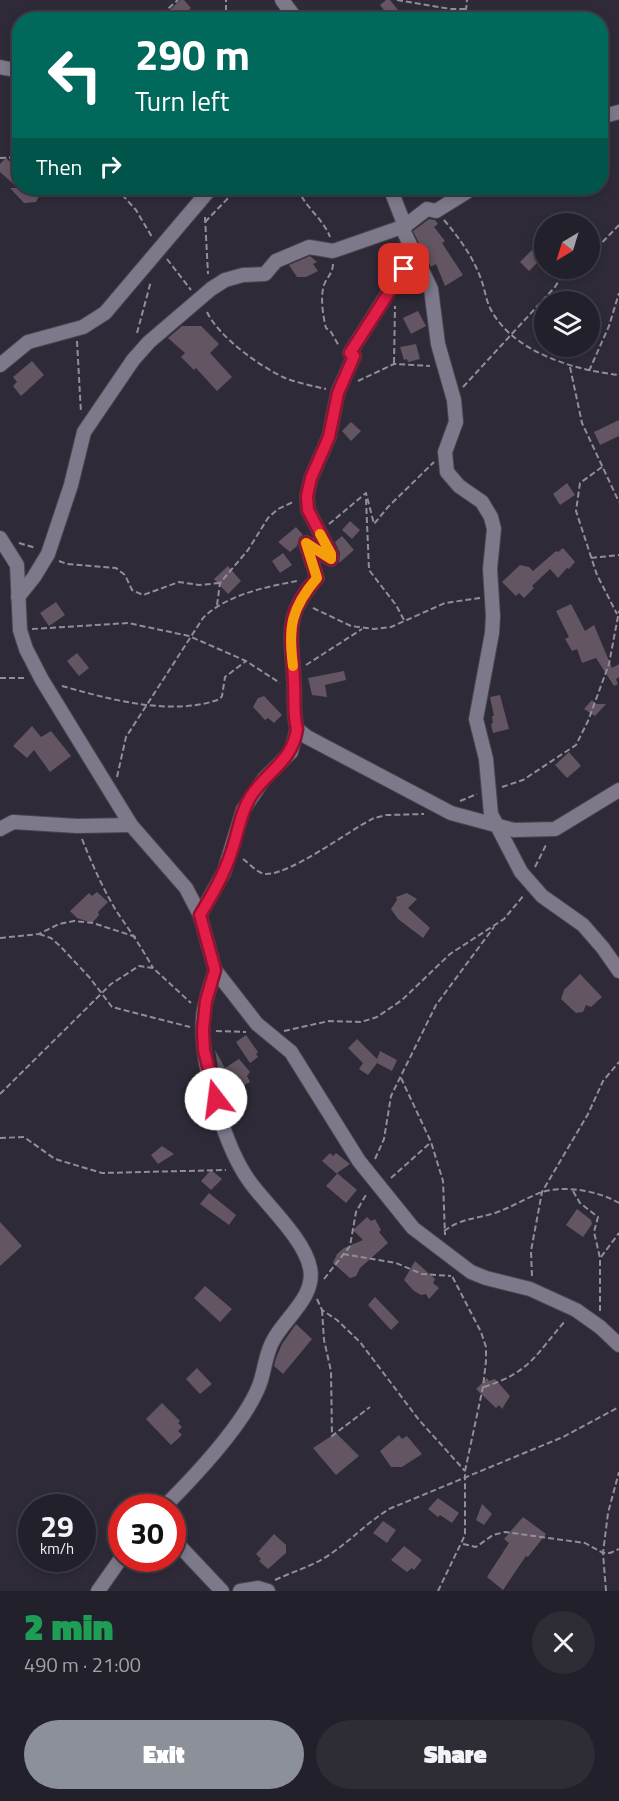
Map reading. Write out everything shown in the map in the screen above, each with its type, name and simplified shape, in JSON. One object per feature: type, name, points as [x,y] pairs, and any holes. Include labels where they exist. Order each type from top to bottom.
[{"type":"street","points":[[0,365],[28,342],[83,327],[98,319],[114,305],[158,247],[204,195]]},
{"type":"street","points":[[393,195],[405,226],[404,232],[431,289],[438,344],[454,400],[456,422],[445,452],[447,472],[452,479],[482,502],[491,517],[494,529],[490,569],[492,633],[476,719],[486,759],[491,814],[511,857],[530,883],[542,896],[583,926],[603,948],[619,971]]},
{"type":"street","points":[[18,597],[48,554],[71,485],[84,432],[133,360],[149,342],[211,289],[225,280],[243,275],[265,274],[276,261],[309,247],[333,251],[405,226],[428,209],[436,211],[462,195]]},
{"type":"street","points":[[200,915],[224,872],[247,803],[264,779],[291,752],[297,729],[290,641],[292,618],[299,601],[317,578],[306,543],[331,559],[331,554],[308,510],[307,496],[311,478],[329,437],[338,393],[354,356],[350,353],[414,252]]},
{"type":"street","points":[[1,539],[17,565],[20,630],[26,649],[42,680],[131,825],[186,888],[200,915],[215,970],[246,1012],[291,1052],[304,1068],[340,1132],[403,1218],[471,1272],[530,1289],[576,1310],[600,1327],[619,1345]]},
{"type":"street","points":[[297,729],[307,737],[443,808],[497,827],[533,831],[555,829],[619,790]]},
{"type":"street","points":[[0,829],[13,822],[76,826],[131,825]]},
{"type":"street","points":[[177,1494],[193,1478],[247,1408],[259,1386],[274,1339],[311,1289],[310,1268],[306,1258],[291,1234],[241,1170],[233,1154],[213,1088],[204,1050],[203,1023],[215,970]]},
{"type":"street","points":[[186,1553],[222,1591]]},
{"type":"street","points":[[98,1591],[111,1572]]},
{"type":"street","points":[[240,1591],[263,1590]]},
{"type":"path","points":[[164,12],[178,0]]},
{"type":"path","points":[[397,0],[451,9],[466,9]]},
{"type":"path","points":[[466,12],[467,0]]},
{"type":"path","points":[[122,195],[136,210],[158,247],[199,299],[214,327],[231,342],[285,378],[338,393],[366,376],[393,364],[445,367]]},
{"type":"path","points":[[206,195],[206,263],[211,289]]},
{"type":"path","points":[[205,222],[231,195]]},
{"type":"path","points":[[301,195],[328,231],[333,251],[333,270],[324,285],[326,328],[339,343],[338,354],[354,356]]},
{"type":"path","points":[[436,211],[466,246],[482,280],[490,308],[509,334],[570,367],[619,375]]},
{"type":"path","points":[[600,245],[619,225]]},
{"type":"path","points":[[133,360],[146,299],[154,275]]},
{"type":"path","points":[[454,400],[471,376],[499,350],[509,334],[555,287],[560,279]]},
{"type":"path","points":[[393,364],[396,340],[395,285]]},
{"type":"path","points":[[589,371],[609,326],[619,293]]},
{"type":"path","points":[[83,327],[78,336],[76,349],[84,432]]},
{"type":"path","points":[[570,367],[582,423],[619,502]]},
{"type":"path","points":[[366,493],[374,524],[406,488],[445,452]]},
{"type":"path","points":[[443,808],[488,788],[512,785],[576,745],[588,721],[617,641],[618,612],[606,596],[576,511],[580,483],[602,467]]},
{"type":"path","points":[[323,529],[366,493]]},
{"type":"path","points":[[366,493],[369,570],[396,605],[404,621]]},
{"type":"path","points":[[217,605],[220,583],[248,550],[268,518],[278,509],[307,496]]},
{"type":"path","points":[[1,539],[30,545],[67,564],[116,568],[124,574],[132,590],[142,595],[151,594],[179,582],[199,585],[220,583]]},
{"type":"path","points":[[591,558],[619,555]]},
{"type":"path","points":[[117,777],[126,737],[189,636],[217,605],[275,586],[317,578]]},
{"type":"path","points":[[299,601],[351,627],[362,629],[391,627],[445,603],[492,597]]},
{"type":"path","points":[[20,630],[128,623],[189,636],[246,661],[295,693]]},
{"type":"path","points":[[294,673],[362,629]]},
{"type":"path","points":[[0,678],[42,680],[100,697],[147,705],[193,704],[217,700],[222,696],[225,677],[246,661]]},
{"type":"path","points":[[231,852],[262,873],[269,874],[304,859],[375,818],[387,815],[428,814]]},
{"type":"path","points":[[76,826],[104,889],[137,938],[153,968],[203,1023]]},
{"type":"path","points":[[370,1407],[332,1436],[331,1371],[324,1340],[322,1310],[311,1289],[344,1254],[353,1237],[356,1212],[368,1190],[369,1173],[384,1139],[391,1096],[436,1005],[496,925],[518,904],[530,883],[540,855],[555,829]]},
{"type":"path","points":[[0,938],[39,934],[59,924],[74,921],[93,923],[137,938]]},
{"type":"path","points":[[272,1034],[329,1021],[370,1021],[402,1000],[450,954],[496,925]]},
{"type":"path","points":[[39,934],[51,938],[62,947],[112,1007],[128,1010],[146,1018],[203,1023],[248,1032]]},
{"type":"path","points":[[0,1094],[102,993],[133,968],[145,966],[153,968]]},
{"type":"path","points":[[530,1289],[532,1243],[543,1192],[588,1114],[603,1081],[619,1062]]},
{"type":"path","points":[[400,1078],[431,1142],[443,1181],[444,1231],[448,1255]]},
{"type":"path","points":[[0,1138],[24,1137],[54,1159],[102,1173],[241,1170]]},
{"type":"path","points":[[380,1188],[431,1142]]},
{"type":"path","points":[[444,1231],[459,1221],[494,1213],[543,1192],[556,1190],[602,1194],[619,1203]]},
{"type":"path","points":[[573,1191],[580,1203],[598,1217],[594,1232],[600,1258],[600,1327]]},
{"type":"path","points":[[600,1258],[619,1233]]},
{"type":"path","points":[[344,1254],[396,1263],[422,1274],[452,1276],[471,1272]]},
{"type":"path","points":[[438,1591],[462,1544],[466,1521],[465,1471],[483,1387],[486,1347],[452,1276]]},
{"type":"path","points":[[322,1310],[337,1320],[360,1342],[419,1420],[465,1471]]},
{"type":"path","points":[[483,1387],[507,1380],[528,1366],[576,1310]]},
{"type":"path","points":[[263,1590],[332,1553],[364,1525],[389,1509],[563,1437],[619,1407]]},
{"type":"path","points":[[606,1591],[603,1553],[608,1513],[619,1472]]},
{"type":"path","points":[[462,1544],[476,1547],[493,1535],[504,1532],[585,1543],[603,1553],[619,1549]]},
{"type":"building","points":[[180,0],[184,0],[191,8],[186,12],[169,11]]},
{"type":"building","points":[[390,0],[400,12],[386,12],[380,5]]},
{"type":"building","points":[[6,158],[12,164],[12,183],[0,172],[0,164]]},
{"type":"building","points":[[17,195],[40,195],[36,202],[24,203]]},
{"type":"building","points":[[429,219],[435,220],[438,224],[434,227],[445,241],[442,243],[463,275],[445,286],[436,264],[431,267],[413,231]]},
{"type":"building","points":[[534,248],[534,266],[529,271],[520,262]]},
{"type":"building","points":[[310,256],[317,262],[313,264],[318,271],[306,277],[297,277],[289,265]]},
{"type":"building","points":[[418,311],[426,326],[411,334],[403,318]]},
{"type":"building","points":[[182,326],[201,326],[219,344],[210,353],[232,377],[217,391],[196,368],[194,370],[181,357],[185,353],[168,338]]},
{"type":"building","points":[[416,344],[420,359],[408,362],[407,359],[404,360],[400,347]]},
{"type":"building","points":[[32,361],[44,375],[21,396],[13,386],[17,382],[13,377]]},
{"type":"building","points":[[619,420],[619,436],[600,445],[594,432]]},
{"type":"building","points":[[351,422],[361,431],[351,441],[342,431]]},
{"type":"building","points":[[567,483],[575,495],[560,505],[553,494]]},
{"type":"building","points":[[350,521],[360,530],[352,539],[342,530]]},
{"type":"building","points":[[296,527],[303,535],[299,538],[297,546],[290,552],[278,542]]},
{"type":"building","points":[[342,536],[354,550],[339,563],[340,553],[335,542]]},
{"type":"building","points":[[563,548],[575,562],[558,578],[550,569],[532,586],[534,588],[524,598],[519,593],[516,596],[502,582],[520,565],[529,567],[533,571],[556,551]]},
{"type":"building","points":[[283,553],[292,565],[280,573],[272,561]]},
{"type":"building","points":[[228,566],[241,581],[228,594],[214,579]]},
{"type":"building","points":[[56,602],[65,615],[49,626],[40,613]]},
{"type":"building","points":[[571,604],[585,631],[594,625],[612,668],[619,664],[619,677],[616,679],[618,684],[614,686],[596,658],[582,663],[577,649],[572,651],[565,639],[569,637],[556,611]]},
{"type":"building","points":[[77,653],[89,668],[79,676],[67,661]]},
{"type":"building","points":[[344,671],[346,680],[325,685],[327,697],[312,695],[308,678]]},
{"type":"building","points":[[500,695],[509,729],[493,733],[491,724],[493,723],[492,716],[494,716],[490,697]]},
{"type":"building","points":[[264,696],[282,715],[274,723],[268,718],[265,720],[253,707],[258,698]]},
{"type":"building","points":[[592,700],[596,704],[606,704],[595,716],[584,709]]},
{"type":"building","points":[[32,726],[41,737],[51,731],[71,756],[50,772],[34,750],[27,758],[13,746]]},
{"type":"building","points":[[569,752],[581,766],[567,778],[555,765]]},
{"type":"building","points":[[97,892],[108,902],[98,912],[99,915],[92,923],[77,918],[70,911],[89,893],[92,896]]},
{"type":"building","points":[[407,893],[417,899],[408,908],[430,928],[423,938],[398,919],[391,909],[397,900],[396,897]]},
{"type":"building","points":[[580,974],[602,997],[591,1007],[586,1005],[583,1012],[576,1013],[561,999],[564,990]]},
{"type":"building","points":[[246,1035],[258,1052],[256,1054],[258,1057],[250,1063],[236,1042]]},
{"type":"building","points":[[357,1039],[377,1059],[380,1051],[397,1060],[392,1071],[377,1063],[368,1075],[359,1069],[363,1063],[348,1048]]},
{"type":"building","points":[[215,1050],[225,1068],[239,1059],[250,1072],[247,1076],[250,1082],[239,1088],[222,1091]]},
{"type":"building","points":[[162,1146],[174,1154],[158,1164],[151,1155]]},
{"type":"building","points":[[330,1153],[333,1156],[336,1153],[350,1164],[337,1173],[357,1190],[346,1203],[326,1186],[337,1174],[322,1161]]},
{"type":"building","points":[[211,1170],[222,1179],[211,1190],[201,1181]]},
{"type":"building","points":[[209,1193],[236,1215],[229,1225],[200,1204]]},
{"type":"building","points":[[577,1209],[591,1220],[592,1224],[583,1237],[566,1225]]},
{"type":"building","points":[[367,1217],[371,1221],[375,1219],[381,1230],[379,1232],[388,1243],[360,1268],[356,1276],[350,1278],[333,1263],[337,1254],[344,1248],[363,1240],[353,1230]]},
{"type":"building","points":[[0,1222],[22,1246],[0,1266]]},
{"type":"building","points":[[415,1261],[435,1279],[433,1283],[439,1288],[429,1299],[426,1294],[421,1295],[414,1291],[404,1280]]},
{"type":"building","points":[[205,1286],[232,1309],[220,1322],[194,1298]]},
{"type":"building","points":[[375,1297],[399,1322],[391,1330],[368,1305]]},
{"type":"building","points":[[296,1324],[312,1339],[283,1374],[274,1366],[276,1358],[282,1344]]},
{"type":"building","points":[[197,1368],[212,1384],[200,1394],[186,1379]]},
{"type":"building","points":[[487,1378],[489,1381],[495,1379],[510,1396],[502,1409],[499,1405],[496,1408],[476,1389]]},
{"type":"building","points":[[162,1403],[180,1421],[178,1423],[182,1427],[178,1431],[182,1435],[171,1445],[146,1419]]},
{"type":"building","points":[[336,1433],[359,1456],[336,1475],[313,1448]]},
{"type":"building","points":[[399,1435],[402,1439],[407,1436],[422,1454],[402,1467],[391,1467],[380,1451]]},
{"type":"building","points":[[438,1498],[459,1513],[452,1523],[440,1515],[438,1517],[428,1509]]},
{"type":"building","points":[[482,1504],[492,1514],[484,1525],[476,1520]]},
{"type":"building","points":[[523,1517],[546,1534],[528,1557],[526,1556],[503,1590],[487,1577],[509,1543],[504,1539]]},
{"type":"building","points":[[383,1521],[396,1530],[387,1543],[373,1533]]},
{"type":"building","points":[[274,1534],[286,1545],[286,1553],[268,1569],[259,1561],[261,1559],[256,1554]]},
{"type":"building","points":[[404,1546],[422,1560],[414,1570],[412,1568],[407,1572],[391,1560]]},
{"type":"slow traffic","points":[[293,666],[290,641],[292,618],[299,601],[317,578],[306,543],[331,559],[331,554],[320,534]]},
{"type":"route","points":[[216,1099],[204,1050],[203,1029],[206,1001],[215,970],[200,915],[224,872],[243,810],[264,779],[291,752],[295,741],[297,729],[290,641],[292,618],[299,601],[317,578],[306,543],[331,559],[331,554],[308,510],[307,496],[311,478],[329,437],[338,393],[354,356],[350,353],[404,269]]}]
